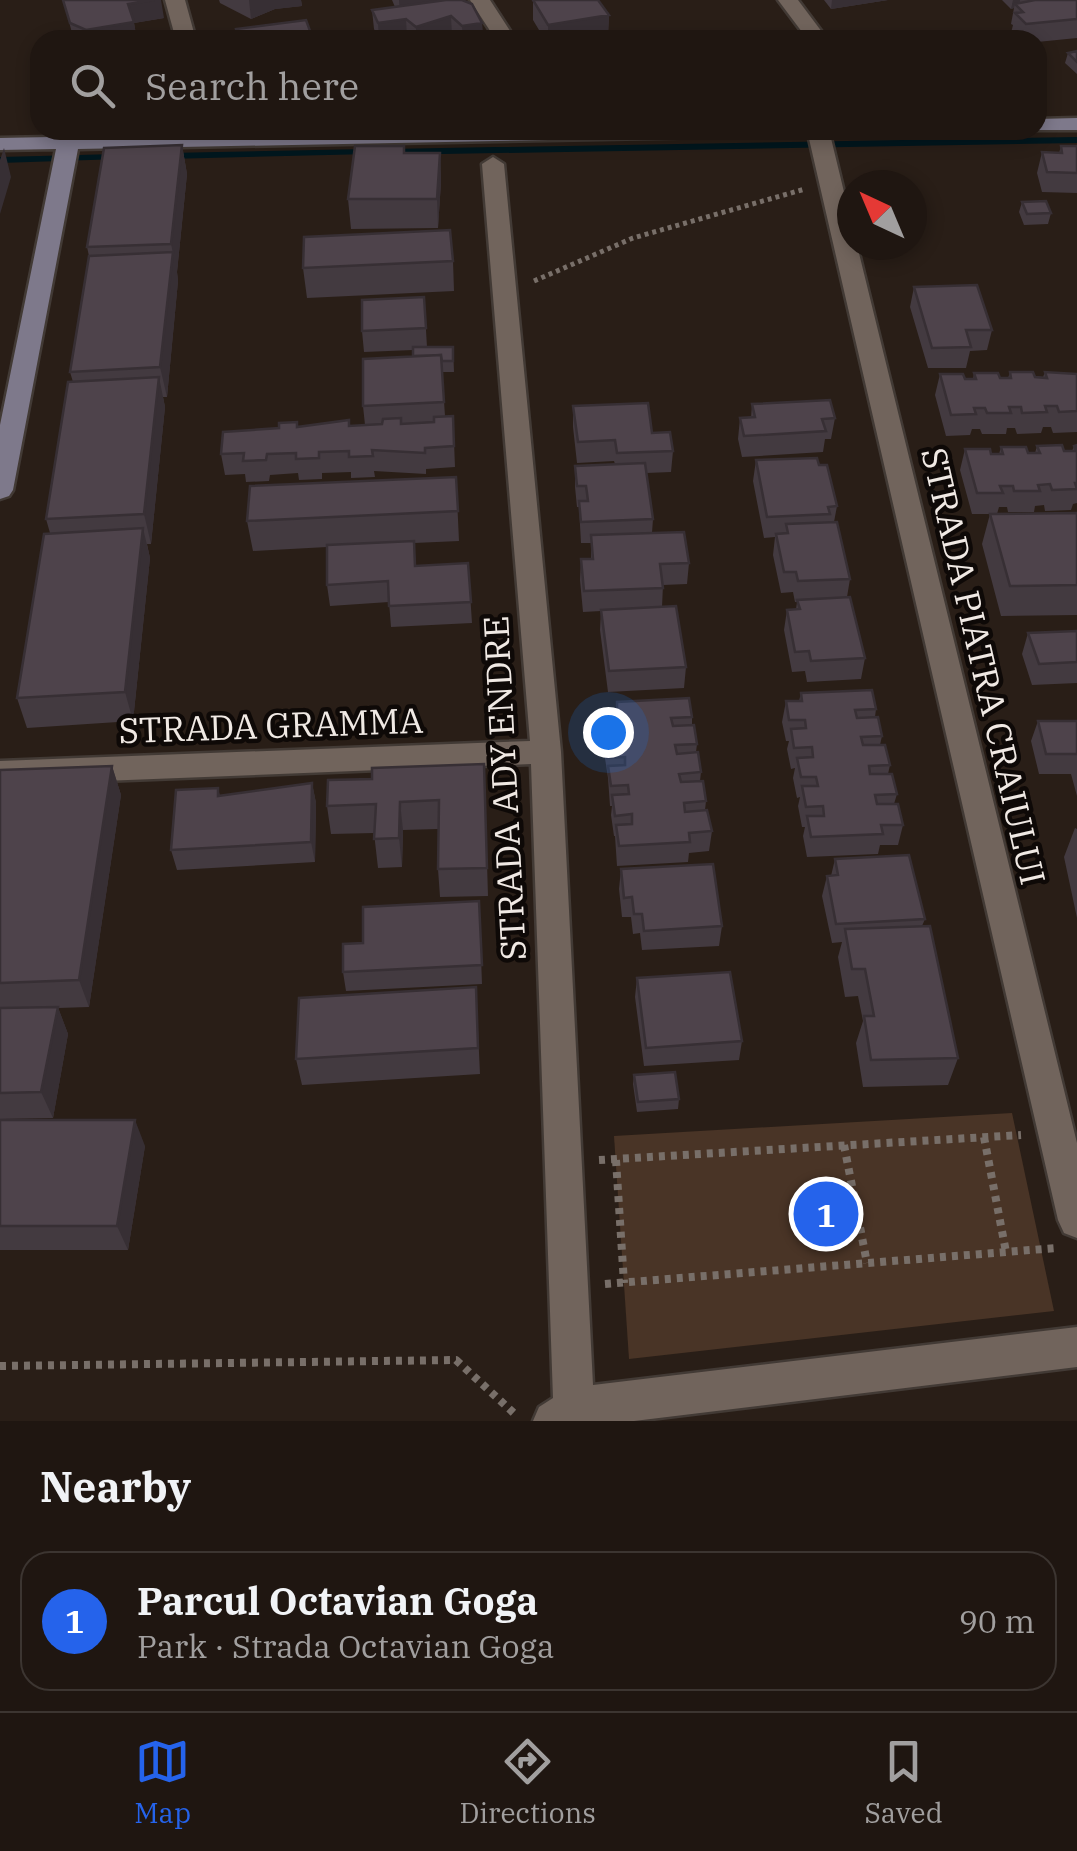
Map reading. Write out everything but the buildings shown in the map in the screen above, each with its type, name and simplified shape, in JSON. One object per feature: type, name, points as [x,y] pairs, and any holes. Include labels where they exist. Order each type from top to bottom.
[{"type":"street","points":[[175,0],[183,30]]},
{"type":"street","points":[[480,0],[500,30]]},
{"type":"street","points":[[788,0],[810,30]]},
{"type":"street","points":[[1047,125],[1077,124]]},
{"type":"street","points":[[0,144],[65,154],[173,140]]},
{"type":"street","name":"STRADA PIATRA CRAIULUI","points":[[820,140],[1077,1220]]},
{"type":"street","points":[[0,490],[65,154]]},
{"type":"street","name":"STRADA ADY ENDRE","points":[[493,164],[546,752],[568,1287],[564,1414]]},
{"type":"street","name":"STRADA GRAMMA","points":[[0,773],[546,752]]},
{"type":"street","points":[[564,1414],[1077,1347]]},
{"type":"path","points":[[506,296],[584,255],[680,220],[830,183]]},
{"type":"path","points":[[563,1162],[1056,1133]]},
{"type":"path","points":[[984,1137],[1006,1252]]},
{"type":"path","points":[[844,1145],[867,1263]]},
{"type":"path","points":[[616,1160],[624,1283]]},
{"type":"path","points":[[568,1287],[1059,1248]]},
{"type":"path","points":[[0,1366],[456,1360],[522,1421]]},
{"type":"shaded area","points":[[1012,1113],[1054,1311],[629,1359],[614,1136]]},
{"type":"waterway","points":[[387,152],[1077,140]]},
{"type":"waterway","points":[[167,156],[367,152]]},
{"type":"waterway","points":[[0,160],[117,157]]},
{"type":"place","name":"Parcul Octavian Goga","points":[[826,1214]]}]
